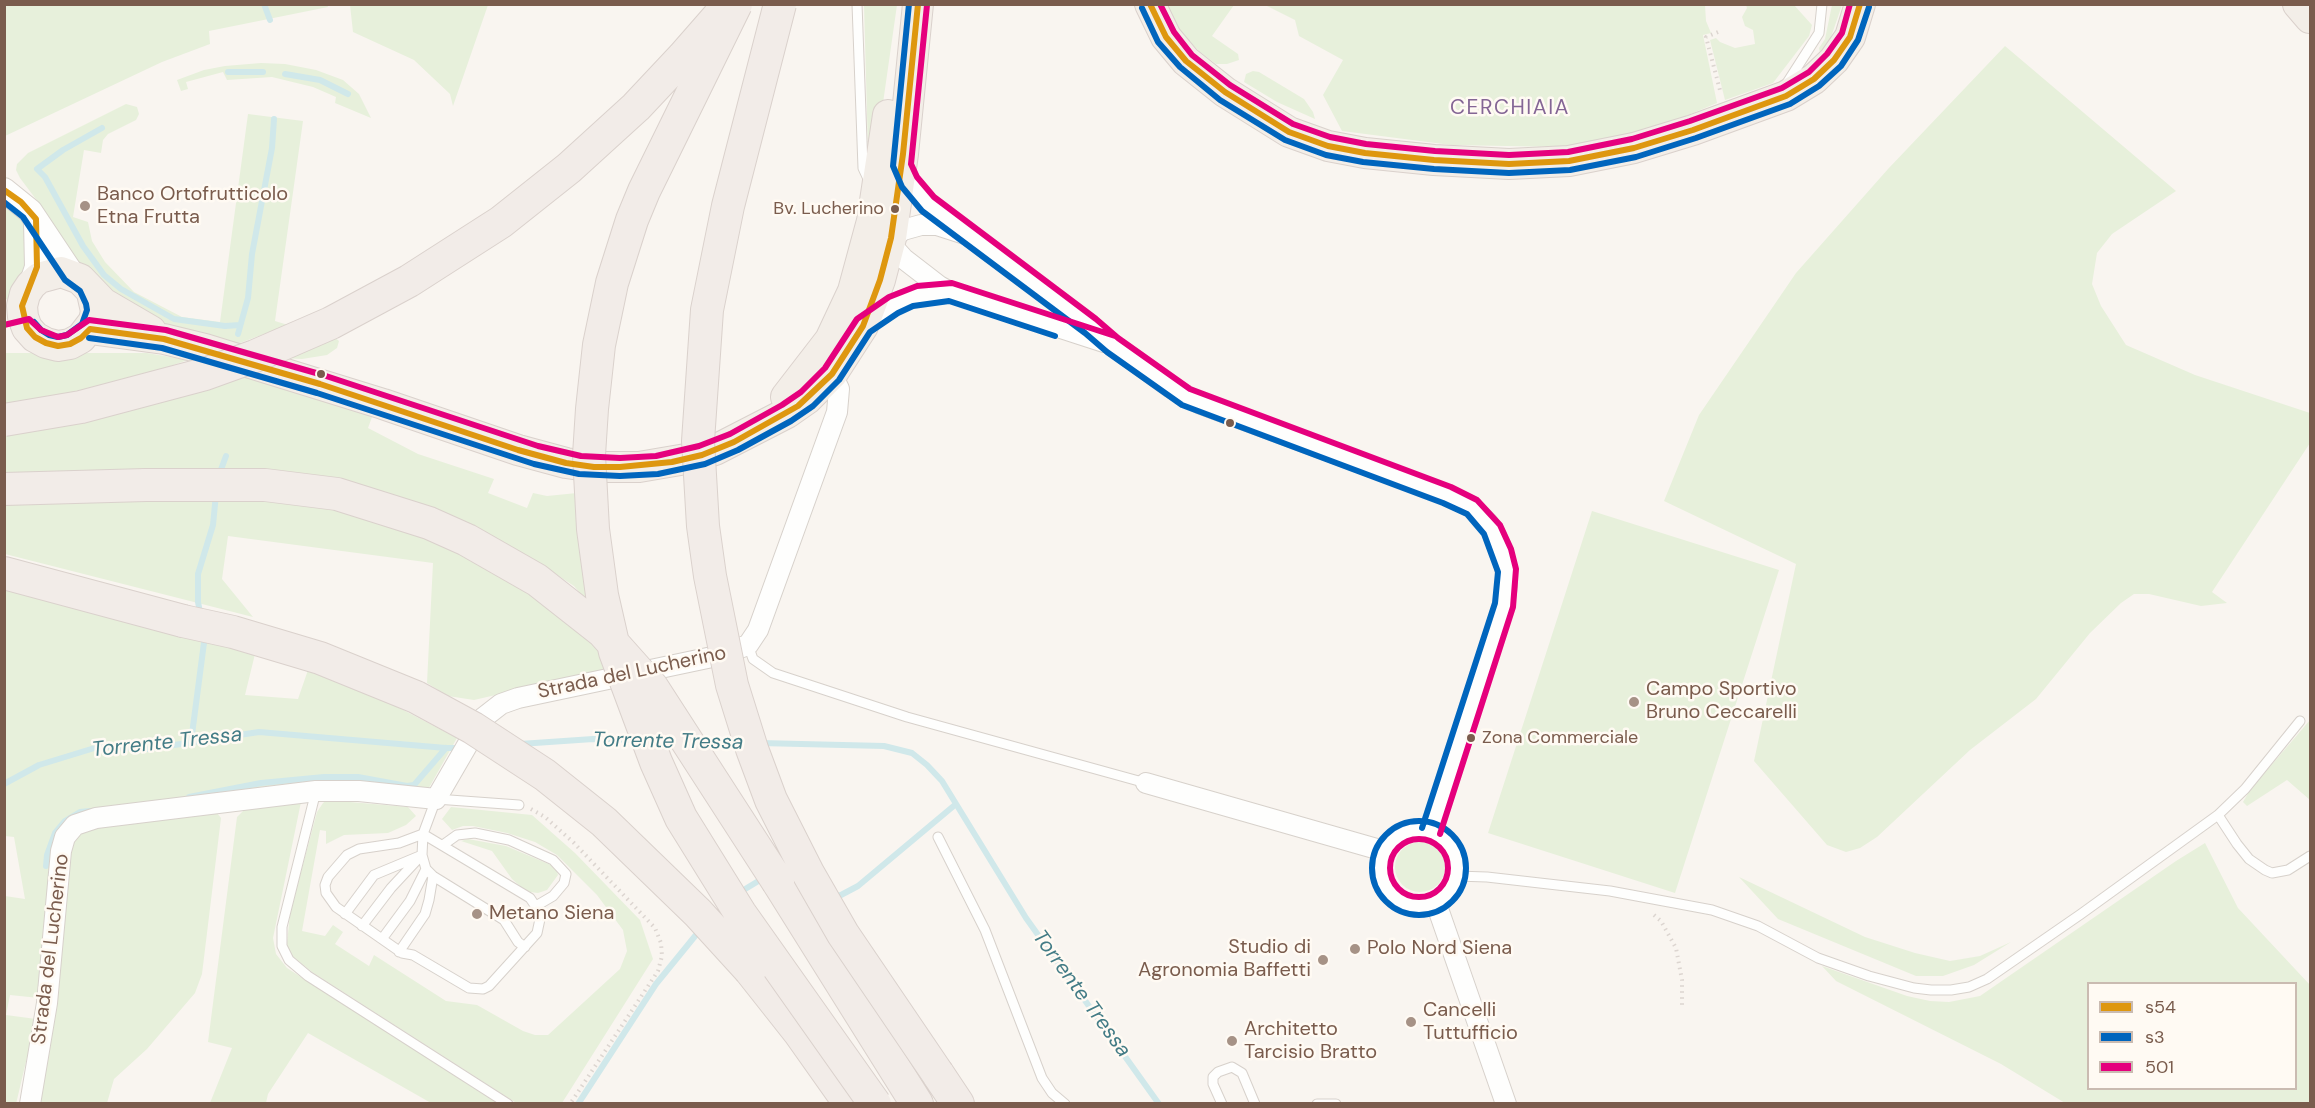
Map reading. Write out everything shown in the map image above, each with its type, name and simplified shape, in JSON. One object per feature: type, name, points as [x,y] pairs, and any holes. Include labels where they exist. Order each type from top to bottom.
[{"type":"highway","points":[[569,168],[676,51],[714,4]]},
{"type":"highway","points":[[4,420],[81,407],[145,392],[222,368],[291,341],[381,297],[452,255],[523,206],[569,168],[659,83],[728,4]]},
{"type":"highway","points":[[736,4],[644,191],[628,231],[612,283],[599,345],[592,409],[590,455],[593,529],[602,595],[615,652],[656,762],[681,818],[740,913],[875,1104]]},
{"type":"highway","points":[[780,4],[725,217],[707,310],[698,441],[703,526],[710,576],[732,685],[771,800],[808,873],[848,941],[958,1104]]},
{"type":"highway","points":[[4,489],[146,485],[265,485],[337,494],[401,513],[457,536],[503,559],[537,580],[603,632],[652,687],[917,1104]]},
{"type":"highway","points":[[4,573],[183,621],[210,634],[284,655],[368,684],[469,736],[537,781],[595,827],[658,887],[746,974],[799,1032],[850,1104]]},
{"type":"highway","points":[[746,974],[831,1104]]},
{"type":"main road","points":[[760,427],[830,340],[857,278],[872,221],[905,4]]},
{"type":"main road","points":[[90,329],[164,339],[320,384],[527,453],[580,465],[630,467],[672,462],[715,450],[798,406],[832,374],[863,326],[880,280],[891,238],[902,165],[918,4]]},
{"type":"main road","points":[[1150,4],[1162,29],[1176,50],[1207,79],[1280,128],[1313,142],[1344,150],[1434,160],[1509,164],[1589,158],[1623,150],[1772,101],[1804,86],[1834,60],[1850,37],[1860,4]]},
{"type":"main road","points":[[2298,4],[2310,18]]},
{"type":"main road","points":[[82,283],[96,311],[90,329],[81,338],[70,344],[58,346],[16,331],[23,317],[20,296],[39,278],[50,273],[61,272],[82,283],[103,303],[164,339]]},
{"type":"street","points":[[894,74],[899,86],[885,218],[895,249],[930,280],[950,292],[1112,345]]},
{"type":"street","points":[[902,165],[909,182],[928,204],[1162,382],[1193,401],[1447,495],[1472,507],[1492,529],[1507,571],[1504,605],[1431,831]]},
{"type":"street","points":[[4,190],[21,201],[82,283]]},
{"type":"street","points":[[20,296],[38,267],[36,219]]},
{"type":"street","points":[[830,340],[851,323],[875,264],[891,238],[908,227],[929,224],[968,235]]},
{"type":"street","points":[[863,326],[901,301],[919,295],[950,292]]},
{"type":"street","name":"Strada del Lucherino","points":[[30,1104],[47,1003],[61,851],[68,831],[75,825],[96,818],[316,791],[359,791],[436,799],[483,717],[493,709],[518,698],[707,658],[736,651],[748,645],[758,630],[837,412],[839,389],[832,374],[830,340]]},
{"type":"street","points":[[803,376],[819,372],[832,374]]},
{"type":"street","points":[[1146,783],[1384,851]]},
{"type":"street","points":[[1420,830],[1431,831],[1447,841],[1452,849],[1458,867],[1456,876],[1446,895],[1436,903],[1414,906],[1402,903],[1392,896],[1381,875],[1384,851],[1399,835],[1420,830]]},
{"type":"street","points":[[1436,903],[1506,1104]]},
{"type":"lane","points":[[858,4],[863,168],[877,191]]},
{"type":"lane","points":[[1772,101],[1819,33],[1822,4]]},
{"type":"lane","points":[[748,645],[753,658],[773,673],[907,717],[1146,783]]},
{"type":"lane","points":[[1456,876],[1487,877],[1634,896],[1733,916],[1758,926],[1818,958],[1869,976],[1914,988],[1951,990],[1969,987],[1987,979],[2218,815],[2245,789],[2300,721]]},
{"type":"lane","points":[[316,791],[282,927],[282,946],[289,960],[308,976],[508,1104]]},
{"type":"lane","points":[[399,952],[424,914],[429,900],[429,872],[422,855],[423,834],[436,799],[519,806]]},
{"type":"lane","points":[[2218,815],[2249,859],[2265,870],[2272,873],[2288,870],[2310,856]]},
{"type":"lane","points":[[443,845],[457,835],[475,833],[509,840],[553,860],[566,874],[564,883],[553,896],[536,906]]},
{"type":"lane","points":[[423,834],[530,898],[536,906],[540,919],[539,928],[489,986],[483,989],[469,988],[413,955],[399,952],[336,907],[326,893],[328,877],[340,861],[359,849],[399,843],[423,834]]},
{"type":"lane","points":[[938,837],[985,930],[1042,1078],[1052,1093],[1065,1104]]},
{"type":"lane","points":[[345,914],[374,875],[422,855]]},
{"type":"lane","points":[[363,926],[391,888],[422,855]]},
{"type":"lane","points":[[382,939],[429,872]]},
{"type":"lane","points":[[429,872],[504,920],[518,942],[525,946]]},
{"type":"lane","points":[[1222,1104],[1213,1084],[1213,1077],[1218,1072],[1232,1067],[1242,1072],[1256,1104]]},
{"type":"lane","points":[[1317,1104],[1336,1104]]},
{"type":"path","points":[[1718,32],[1706,37],[1726,118]]},
{"type":"path","points":[[519,806],[545,817],[574,843],[656,928],[661,943],[662,956],[658,971],[573,1102]]},
{"type":"path","points":[[1634,896],[1661,921],[1676,948],[1682,980],[1682,1008]]},
{"type":"green space","points":[[327,4],[328,7],[209,31],[210,44],[162,62],[5,136],[5,5]]},
{"type":"green space","points":[[350,5],[488,5],[453,106],[450,94],[414,60],[353,32]]},
{"type":"green space","points":[[864,5],[897,5],[876,152],[871,157],[868,150]]},
{"type":"green space","points":[[1167,5],[1234,5],[1212,36],[1238,54],[1239,60],[1227,64],[1216,64],[1200,52],[1175,26]]},
{"type":"green space","points":[[1265,5],[1705,5],[1706,21],[1711,33],[1703,35],[1717,103],[1664,125],[1561,147],[1451,145],[1342,131],[1323,95],[1343,60],[1299,36],[1295,20]]},
{"type":"green space","points":[[1746,5],[1794,5],[1812,25],[1809,36],[1773,83],[1725,100],[1710,40],[1716,38],[1735,48],[1755,44],[1753,30],[1745,26],[1742,17],[1747,8]]},
{"type":"green space","points":[[1832,5],[1842,5],[1830,40],[1820,53],[1819,48],[1825,39]]},
{"type":"green space","points":[[2005,46],[2176,191],[2112,234],[2097,253],[2092,284],[2101,306],[2126,345],[2195,375],[2310,413],[2310,443],[2212,592],[2227,603],[2201,606],[2149,594],[2134,594],[2121,603],[2090,633],[2036,699],[1970,750],[1877,837],[1860,848],[1846,852],[1827,845],[1754,761],[1796,564],[1664,501],[1699,415],[1796,273],[1888,169]]},
{"type":"green space","points":[[261,63],[285,64],[316,70],[343,80],[359,94],[371,118],[335,103],[336,97],[313,87],[272,77],[227,80],[223,72],[186,82],[188,89],[181,91],[177,80],[204,70]]},
{"type":"green space","points":[[1253,71],[1259,72],[1304,99],[1315,119],[1277,102],[1244,82],[1246,74]]},
{"type":"green space","points":[[126,104],[137,107],[139,114],[136,120],[108,134],[103,140],[101,153],[84,150],[73,217],[88,222],[92,241],[105,262],[134,292],[182,317],[220,322],[248,114],[303,121],[275,321],[288,325],[232,346],[156,321],[136,310],[84,270],[20,178],[16,170],[17,164],[28,153]]},
{"type":"green space","points":[[5,201],[27,224],[27,274],[11,297],[5,300]]},
{"type":"green space","points":[[332,335],[339,341],[337,348],[327,355],[302,359],[282,358]]},
{"type":"green space","points":[[5,353],[147,353],[188,360],[144,375],[87,390],[5,404]]},
{"type":"green space","points":[[241,372],[372,417],[368,428],[418,454],[494,479],[488,493],[527,508],[533,493],[547,496],[577,493],[598,614],[574,586],[551,571],[386,495],[5,475],[4,430]]},
{"type":"green space","points":[[260,493],[376,515],[507,575],[600,642],[608,669],[474,700],[448,696],[427,683],[433,563],[228,536],[222,579],[253,617],[5,554],[4,496]]},
{"type":"green space","name":"Campo Sportivo Bruno Ceccarelli","points":[[1592,511],[1779,570],[1675,893],[1488,833]]},
{"type":"green space","points":[[5,584],[255,654],[245,695],[298,699],[308,670],[388,702],[457,738],[426,793],[386,787],[70,821],[39,998],[10,995],[6,1015],[36,1019],[16,1104],[5,1103],[5,896],[25,899],[14,837],[5,836]]},
{"type":"green space","points":[[2310,720],[2310,800],[2287,780],[2247,806],[2243,802],[2250,790]]},
{"type":"green space","points":[[327,800],[408,807],[416,816],[406,825],[388,833],[344,835],[326,844],[326,831],[320,830],[302,931],[325,936],[333,925],[343,932],[335,944],[369,966],[374,955],[446,1001],[477,1005],[523,1031],[535,1035],[548,1035],[620,969],[627,951],[623,930],[597,895],[557,855],[535,842],[507,833],[473,826],[463,826],[452,830],[442,819],[451,807],[532,815],[575,853],[640,920],[653,959],[562,1103],[518,1104],[312,972],[291,955],[287,944],[290,913],[317,812]]},
{"type":"green space","points":[[301,802],[273,938],[276,954],[287,968],[497,1103],[431,1103],[308,1033],[268,1094],[266,1103],[210,1103],[232,1048],[208,1042],[237,817],[244,810]]},
{"type":"green space","points":[[217,813],[221,818],[202,974],[195,993],[147,1049],[114,1079],[107,1103],[36,1104],[67,860],[74,838],[86,829]]},
{"type":"green space","points":[[468,839],[506,846],[551,865],[556,869],[558,875],[547,890],[538,893],[530,892],[512,879],[492,851],[461,841]]},
{"type":"green space","points":[[1420,842],[1429,844],[1440,853],[1445,867],[1443,876],[1434,887],[1420,892],[1411,890],[1400,881],[1395,867],[1397,858],[1406,847]]},
{"type":"green space","points":[[2205,843],[2238,908],[2310,985],[2310,1103],[2065,1103],[2001,1064],[1836,981],[1822,966],[1907,996],[1930,1001],[1949,1002],[1980,996]]},
{"type":"green space","points":[[1739,877],[1865,937],[1915,953],[1950,961],[1980,956],[2011,942],[1974,965],[1943,976],[1916,976],[1778,919]]},
{"type":"waterway","points":[[264,4],[270,20]]},
{"type":"waterway","points":[[228,72],[263,72]]},
{"type":"waterway","points":[[285,74],[320,80],[348,94]]},
{"type":"waterway","points":[[238,334],[248,298],[252,254],[272,148],[274,119]]},
{"type":"waterway","points":[[102,128],[63,150],[37,169],[45,177],[83,246],[104,275],[121,289],[174,319],[225,326],[240,325]]},
{"type":"waterway","points":[[219,475],[226,456]]},
{"type":"waterway","points":[[201,617],[198,602],[198,574],[213,525],[216,494]]},
{"type":"waterway","points":[[191,742],[205,635]]},
{"type":"waterway","name":"Torrente Tressa","points":[[4,784],[39,765],[101,746],[148,749],[259,732],[462,748]]},
{"type":"waterway","name":"Torrente Tressa","points":[[520,744],[593,739],[639,740]]},
{"type":"waterway","name":"Torrente Tressa","points":[[700,741],[741,742]]},
{"type":"waterway","name":"Torrente Tressa","points":[[760,743],[884,746],[912,753],[927,765],[942,781],[1026,918],[1159,1104]]},
{"type":"waterway","points":[[189,797],[261,783],[324,777],[358,777],[407,786],[414,785],[446,748]]},
{"type":"waterway","points":[[831,897],[841,895],[858,886],[956,804]]},
{"type":"waterway","points":[[46,866],[47,855],[55,833],[65,821],[80,812],[90,811]]},
{"type":"waterway","points":[[737,894],[765,877]]},
{"type":"waterway","points":[[578,1104],[656,984],[700,930]]},
{"type":"transit line","name":"s3","points":[[909,4],[893,166],[902,187],[922,211],[1107,352],[1182,405],[1443,503],[1467,514],[1484,534],[1498,572],[1495,603],[1422,828]]},
{"type":"transit line","name":"s54","points":[[4,190],[21,202],[36,219],[37,267],[22,306],[27,328],[35,337],[46,343],[58,346],[70,344],[90,329],[164,339],[320,384],[518,450],[566,463],[594,467],[620,467],[672,462],[702,455],[734,442],[798,406],[832,374],[863,326],[880,280],[891,238],[903,154],[918,4]]},
{"type":"transit line","name":"s54","points":[[1150,4],[1166,37],[1186,61],[1225,92],[1289,132],[1328,146],[1365,153],[1509,164],[1569,161],[1634,148],[1693,130],[1786,96],[1814,79],[1834,60],[1850,37],[1860,4]]},
{"type":"transit line","name":"501","points":[[1160,4],[1174,32],[1192,55],[1230,85],[1293,124],[1330,137],[1366,144],[1509,155],[1568,152],[1632,139],[1782,88],[1809,72],[1827,54],[1842,33],[1850,4]]},
{"type":"transit line","name":"501","points":[[927,5],[911,164],[917,177],[934,197],[1118,338],[1190,389],[1451,487],[1477,500],[1500,525],[1511,549],[1516,569],[1513,607],[1440,834]]},
{"type":"transit line","name":"s3","points":[[1142,8],[1158,42],[1180,67],[1220,100],[1285,140],[1326,155],[1363,162],[1509,173],[1570,170],[1636,157],[1790,104],[1819,86],[1841,66],[1858,40],[1869,7]]},
{"type":"transit line","name":"s3","points":[[4,202],[23,217],[65,280],[80,291],[86,304],[87,310],[82,324],[67,335],[58,337],[49,335],[34,322]]},
{"type":"transit line","name":"501","points":[[4,325],[29,319],[41,330],[58,337],[67,335],[89,320],[166,330],[323,375],[538,446],[581,456],[620,458],[656,456],[699,446],[730,434],[782,405],[801,392],[825,368],[857,319],[889,297],[917,286],[952,283],[1115,336]]},
{"type":"transit line","name":"s3","points":[[89,338],[162,348],[317,393],[534,464],[579,474],[620,476],[658,474],[705,464],[738,450],[791,421],[813,406],[839,380],[870,332],[913,306],[949,301],[1055,336]]},
{"type":"transit line","name":"s3","points":[[1419,821],[1437,824],[1452,835],[1463,850],[1466,868],[1463,886],[1452,901],[1437,912],[1419,915],[1401,912],[1386,901],[1375,886],[1372,868],[1375,850],[1386,835],[1401,824],[1419,821]]},
{"type":"transit line","name":"501","points":[[1413,839],[1425,839],[1440,847],[1448,862],[1448,868],[1448,874],[1440,889],[1425,897],[1413,897],[1398,889],[1390,874],[1390,862],[1398,847],[1413,839]]},
{"type":"place","name":"Banco Ortofrutticolo Etna Frutta","points":[[85,206]]},
{"type":"place","name":"Bv. Lucherino","points":[[895,209]]},
{"type":"place","name":"Campo Sportivo Bruno Ceccarelli","points":[[1634,702]]},
{"type":"place","name":"Zona Commerciale","points":[[1471,738]]},
{"type":"place","name":"Metano Siena","points":[[477,914]]},
{"type":"place","name":"Polo Nord Siena","points":[[1355,949]]},
{"type":"place","name":"Studio di Agronomia Baffetti","points":[[1323,960]]},
{"type":"place","name":"Cancelli Tuttufficio","points":[[1411,1022]]},
{"type":"place","name":"Architetto Tarcisio Bratto","points":[[1232,1041]]},
{"type":"district","name":"CERCHIAIA","points":[[1510,108]]}]
